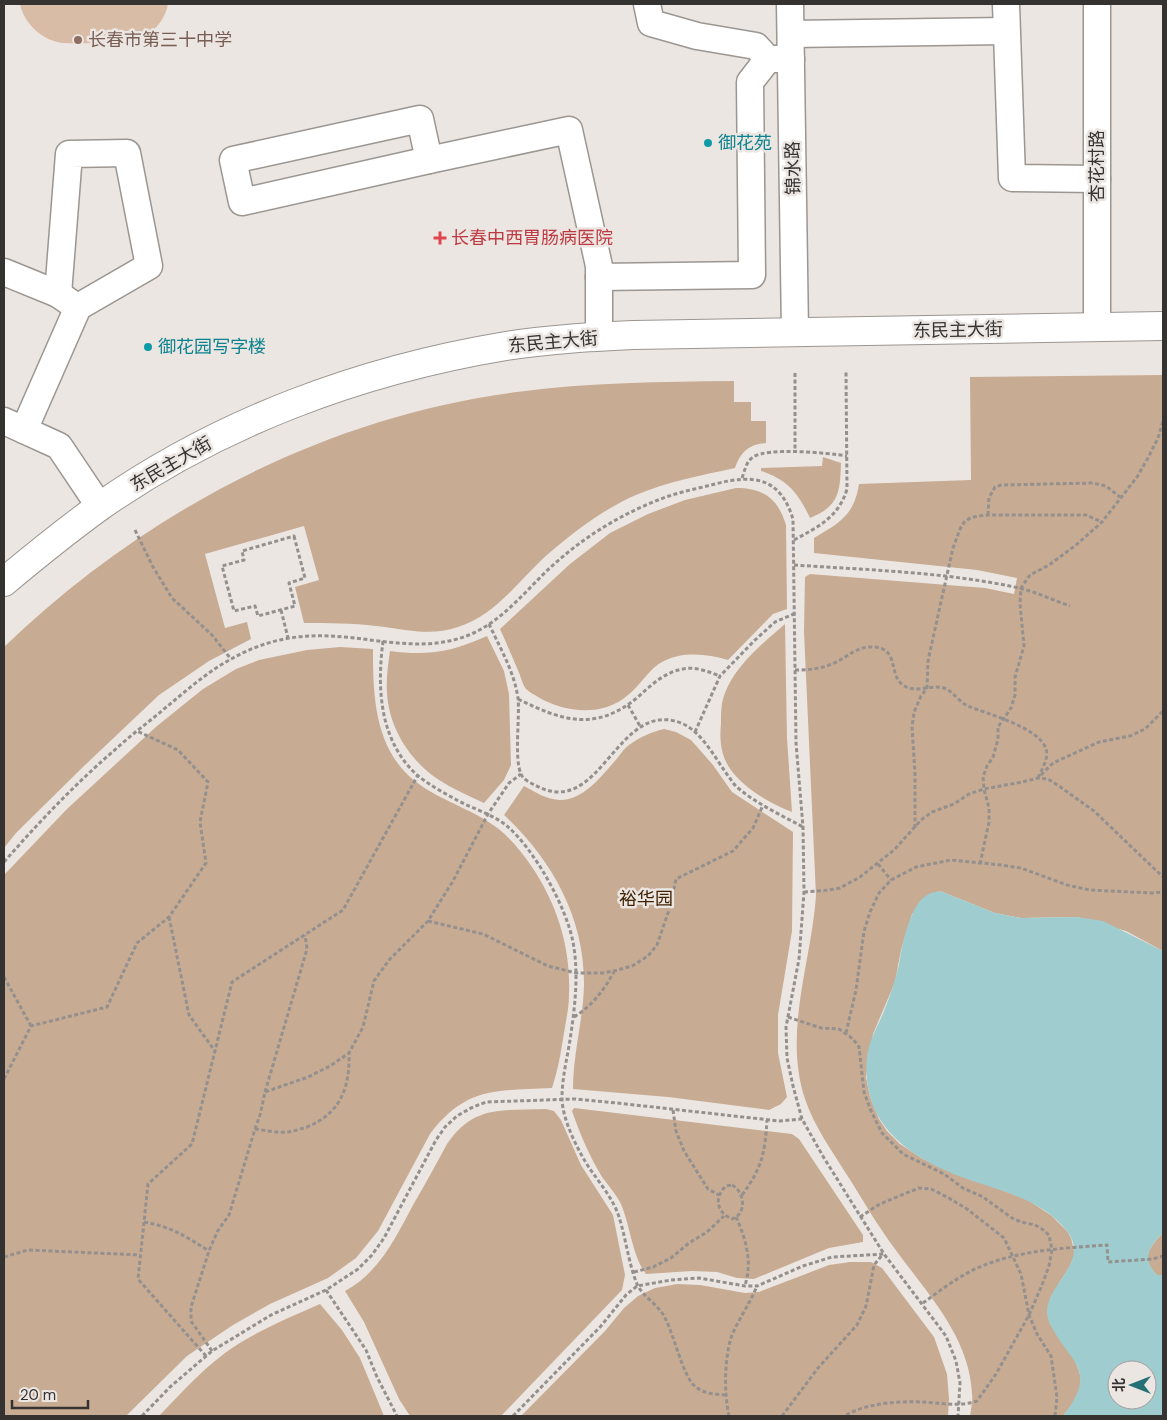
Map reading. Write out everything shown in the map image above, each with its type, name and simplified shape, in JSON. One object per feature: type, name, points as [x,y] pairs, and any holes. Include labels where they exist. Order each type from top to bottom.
[{"type":"main road","name":"东民主大街","points":[[4,582],[49,544],[100,507],[153,472],[208,442],[266,414],[324,391],[385,372],[446,357],[508,345],[571,338],[1163,326]]},
{"type":"street","points":[[646,4],[651,22],[698,36],[783,51],[1006,31]]},
{"type":"street","name":"锦水路","points":[[790,4],[783,51],[795,332]]},
{"type":"street","points":[[1006,4],[1012,178],[1097,178]]},
{"type":"street","name":"杏花村路","points":[[1096,4],[1097,328]]},
{"type":"street","points":[[598,277],[752,275],[750,82],[783,51]]},
{"type":"street","points":[[429,160],[420,119],[233,160],[242,202],[569,130],[598,266],[599,337]]},
{"type":"street","points":[[4,272],[68,300],[149,266],[127,153],[69,154],[68,300],[14,425],[59,446],[100,507]]},
{"type":"path","points":[[794,540],[816,528],[835,514],[847,489],[846,372]]},
{"type":"path","points":[[795,373],[796,453]]},
{"type":"path","points":[[980,864],[989,822],[989,808],[984,789],[985,771],[993,757],[998,739],[998,727],[1011,708],[1015,677],[1024,646],[1020,604],[1021,588],[1030,575],[1076,545],[1102,522],[1137,477],[1158,438],[1163,421]]},
{"type":"path","points":[[742,478],[746,464],[752,458],[766,453],[824,452],[847,456]]},
{"type":"path","points":[[4,862],[42,820],[116,749],[198,682],[231,659],[249,650],[288,638],[329,636],[416,645],[452,641],[471,634],[489,624],[505,612],[572,548],[619,518],[645,505],[672,495],[742,478],[755,479],[767,483],[785,498],[793,519],[794,540],[796,743],[803,827],[804,892],[799,959],[786,1027],[787,1058],[792,1086],[802,1119],[860,1217],[884,1254],[946,1336],[956,1361],[960,1383],[958,1416]]},
{"type":"path","points":[[988,515],[989,498],[994,486],[1001,485],[1093,484],[1106,486],[1120,497]]},
{"type":"path","points":[[915,828],[916,790],[912,727],[914,712],[927,688],[930,654],[953,548],[960,529],[965,521],[972,517],[988,515],[1086,515],[1102,522]]},
{"type":"path","points":[[135,530],[153,567],[172,598],[212,634],[231,659]]},
{"type":"path","points":[[294,536],[305,578],[289,583],[295,606],[281,610],[258,616],[255,606],[234,611],[222,566],[244,560],[242,551],[294,536]]},
{"type":"path","points":[[794,566],[947,577],[1021,588],[1070,606]]},
{"type":"path","points":[[281,610],[288,638]]},
{"type":"path","points":[[695,732],[720,676],[775,622],[794,614]]},
{"type":"path","points":[[489,624],[512,672],[518,699],[518,758],[520,774],[529,782],[540,788],[558,792],[573,790],[592,778],[625,738],[640,726],[663,719],[681,723],[695,732],[736,787],[763,805],[803,827]]},
{"type":"path","points":[[383,641],[379,671],[380,693],[388,732],[396,747],[418,775],[458,801],[488,814],[507,826],[546,876],[562,908],[572,941],[576,973],[573,1017],[562,1099],[568,1122],[588,1165],[618,1213],[637,1286],[662,1312],[672,1331],[688,1378],[696,1387],[706,1392],[726,1395]]},
{"type":"path","points":[[795,670],[810,670],[823,667],[834,663],[854,650],[875,646],[884,650],[892,659],[896,676],[902,685],[911,689],[941,687],[947,689],[965,704],[1018,725],[1034,735],[1046,749],[1045,763],[1038,778]]},
{"type":"path","points":[[518,699],[543,712],[566,719],[582,720],[612,714],[628,705],[668,674],[684,668],[700,670],[720,676]]},
{"type":"path","points":[[628,705],[640,726]]},
{"type":"path","points":[[1038,778],[1052,763],[1099,742],[1130,736],[1145,729],[1163,711]]},
{"type":"path","points":[[4,1079],[31,1026],[107,1007],[137,943],[169,917],[206,863],[200,822],[208,782],[178,750],[137,731]]},
{"type":"path","points":[[265,1092],[308,1077],[330,1066],[349,1053],[363,1027],[374,981],[389,960],[428,921],[453,882],[488,814],[510,783],[520,774]]},
{"type":"path","points":[[206,1356],[138,1280],[148,1184],[192,1144],[232,982],[343,910],[418,775]]},
{"type":"path","points":[[804,892],[840,888],[878,864],[932,812],[954,804],[969,794],[984,789],[1038,778],[1048,779],[1094,812],[1163,877]]},
{"type":"path","points":[[428,921],[483,934],[548,966],[576,973],[614,972],[632,966],[648,956],[657,945],[670,907],[676,879],[733,851],[753,828],[763,805]]},
{"type":"path","points":[[846,1033],[856,990],[864,931],[870,912],[879,894],[891,880],[916,867],[952,860],[980,864],[1001,864],[1090,890],[1150,894],[1163,892]]},
{"type":"path","points":[[878,864],[891,880]]},
{"type":"path","points":[[169,917],[189,1015],[215,1051]]},
{"type":"path","points":[[212,1351],[191,1321],[191,1307],[208,1251],[217,1232],[229,1215],[260,1116],[265,1092],[307,949],[305,935]]},
{"type":"path","points":[[573,1017],[587,1009],[603,991],[614,972]]},
{"type":"path","points":[[4,977],[31,1026]]},
{"type":"path","points":[[788,1017],[821,1028],[839,1030],[854,1039],[859,1047],[864,1092],[870,1110],[882,1133],[903,1154],[944,1174],[963,1188],[983,1196],[1012,1218],[1042,1229],[1049,1235],[1052,1250],[1049,1266],[1029,1315],[996,1374],[977,1401],[959,1405],[922,1402],[894,1403],[866,1407],[844,1416]]},
{"type":"path","points":[[255,1129],[285,1132],[300,1130],[315,1124],[330,1114],[345,1088],[350,1071],[349,1053]]},
{"type":"path","points":[[142,1416],[170,1387],[212,1351],[271,1315],[326,1290],[346,1278],[372,1255],[384,1238],[436,1140],[445,1127],[471,1108],[486,1102],[562,1099],[617,1102],[779,1121],[802,1119]]},
{"type":"path","points":[[673,1110],[676,1131],[684,1151],[708,1188],[719,1195]]},
{"type":"path","points":[[742,1195],[738,1188],[732,1185],[726,1186],[719,1195],[720,1209],[724,1216],[732,1219],[741,1210],[742,1195],[754,1179],[763,1159],[767,1120]]},
{"type":"path","points":[[860,1217],[878,1204],[919,1188],[931,1189],[947,1196],[993,1228],[1004,1238],[1020,1274],[1029,1315],[1037,1334],[1051,1356],[1057,1397],[1055,1416]]},
{"type":"path","points":[[634,1272],[653,1267],[671,1258],[689,1243],[707,1232],[724,1216]]},
{"type":"path","points":[[736,1217],[741,1228],[749,1269],[745,1286]]},
{"type":"path","points":[[144,1222],[180,1232],[208,1251]]},
{"type":"path","points":[[922,1303],[954,1281],[982,1266],[1029,1252],[1107,1245],[1108,1262],[1153,1259],[1163,1256]]},
{"type":"path","points":[[4,1257],[28,1250],[140,1255]]},
{"type":"path","points":[[513,1416],[601,1326],[626,1295],[637,1286],[671,1280],[699,1278],[745,1286],[757,1286],[803,1266],[832,1257],[884,1254]]},
{"type":"path","points":[[782,1416],[818,1368],[857,1325],[866,1306],[874,1265],[884,1254]]},
{"type":"path","points":[[729,1416],[726,1378],[729,1347],[733,1334],[757,1286]]},
{"type":"path","points":[[326,1290],[366,1350],[377,1377],[397,1416]]},
{"type":"shaded area","points":[[20,4],[168,4],[158,25],[142,38],[124,42],[63,43],[48,39],[30,25]]},
{"type":"green space","points":[[1163,375],[1163,951],[1126,931],[1077,917],[1021,918],[995,913],[940,891],[912,914],[901,950],[895,982],[873,1034],[866,1077],[870,1097],[879,1119],[887,1131],[900,1144],[923,1159],[1028,1200],[1052,1216],[1067,1231],[1071,1238],[1075,1254],[1059,1283],[1049,1322],[1076,1363],[1081,1381],[1077,1396],[1063,1416],[970,1416],[972,1397],[969,1373],[955,1334],[882,1231],[824,1138],[813,1119],[805,1099],[799,1074],[797,1023],[816,896],[804,632],[805,577],[810,574],[985,588],[1014,594],[1017,578],[977,570],[814,553],[814,538],[838,523],[849,511],[857,495],[859,484],[971,480],[970,377]]},
{"type":"green space","points":[[734,381],[734,402],[751,402],[751,421],[766,421],[766,443],[755,445],[746,450],[735,468],[660,486],[625,500],[603,512],[554,549],[498,604],[486,613],[458,627],[427,632],[358,624],[304,623],[295,587],[319,580],[304,526],[205,554],[225,628],[247,622],[251,639],[209,661],[159,695],[16,833],[4,848],[4,647],[58,599],[116,554],[176,514],[240,479],[306,448],[375,424],[445,405],[517,392],[571,386]]},
{"type":"green space","points":[[823,457],[841,463],[840,483],[836,497],[827,509],[810,518],[791,488],[761,471],[761,468],[822,466]]},
{"type":"green space","points":[[736,488],[754,490],[769,497],[779,508],[783,516],[786,525],[787,609],[773,614],[728,660],[696,654],[671,658],[654,668],[628,695],[607,707],[596,710],[584,710],[560,707],[526,689],[500,629],[570,564],[610,533],[648,514],[685,500]]},
{"type":"green space","points":[[785,624],[787,738],[792,812],[761,797],[733,773],[727,764],[720,739],[722,704],[730,683],[751,655]]},
{"type":"green space","points":[[487,636],[504,671],[509,694],[511,765],[504,780],[484,803],[439,780],[410,753],[392,719],[387,682],[390,651],[428,653],[462,646]]},
{"type":"green space","points":[[340,647],[373,649],[375,697],[381,729],[386,744],[404,771],[426,789],[500,830],[529,862],[549,897],[561,928],[568,961],[569,978],[567,1014],[552,1088],[499,1091],[484,1094],[470,1099],[457,1107],[443,1118],[430,1134],[378,1231],[356,1258],[328,1278],[270,1304],[233,1325],[187,1356],[126,1416],[4,1416],[4,875],[67,809],[157,726],[203,689],[236,669],[259,660],[307,650]]},
{"type":"green space","name":"裕华园","points":[[664,729],[676,732],[691,740],[713,765],[732,792],[793,832],[792,931],[778,1015],[778,1053],[787,1097],[781,1104],[769,1110],[668,1097],[573,1089],[584,986],[583,961],[579,937],[572,914],[551,871],[537,851],[504,815],[524,786],[541,795],[559,800],[575,797],[583,793],[597,781],[629,745],[646,735]]},
{"type":"green space","points":[[574,1108],[792,1134],[799,1139],[863,1235],[863,1242],[829,1248],[754,1279],[737,1278],[717,1272],[692,1271],[646,1274],[637,1258],[620,1202],[602,1177],[589,1153],[572,1111]]},
{"type":"green space","points":[[546,1109],[554,1111],[561,1120],[581,1165],[613,1215],[625,1275],[622,1290],[501,1416],[410,1416],[399,1399],[364,1322],[345,1291],[368,1274],[385,1253],[447,1144],[457,1131],[468,1122],[490,1112]]},
{"type":"green space","points":[[1163,1233],[1163,1275],[1157,1275],[1149,1264],[1148,1253]]},
{"type":"green space","points":[[871,1262],[882,1268],[934,1337],[947,1374],[948,1416],[521,1416],[605,1331],[624,1308],[638,1296],[655,1288],[677,1284],[700,1285],[745,1293],[759,1292],[829,1265]]},
{"type":"green space","points":[[320,1304],[342,1330],[360,1358],[384,1416],[159,1416],[199,1375],[236,1345],[259,1332]]},
{"type":"water","points":[[940,891],[995,913],[1021,918],[1077,917],[1103,921],[1163,951],[1163,1233],[1151,1248],[1148,1258],[1149,1264],[1157,1275],[1163,1275],[1163,1416],[1063,1416],[1074,1400],[1079,1388],[1080,1377],[1073,1359],[1050,1324],[1047,1312],[1049,1300],[1069,1267],[1073,1256],[1073,1244],[1067,1231],[1058,1221],[1037,1206],[1001,1190],[954,1174],[913,1153],[896,1139],[883,1123],[873,1104],[867,1082],[867,1057],[870,1045],[892,988],[908,925],[917,906],[930,893]]},
{"type":"place","name":"长春市第三十中学","points":[[78,40]]},
{"type":"place","name":"御花苑","points":[[708,143]]},
{"type":"place","name":"长春中西胃肠病医院","points":[[440,238]]},
{"type":"place","name":"御花园写字楼","points":[[148,347]]}]
